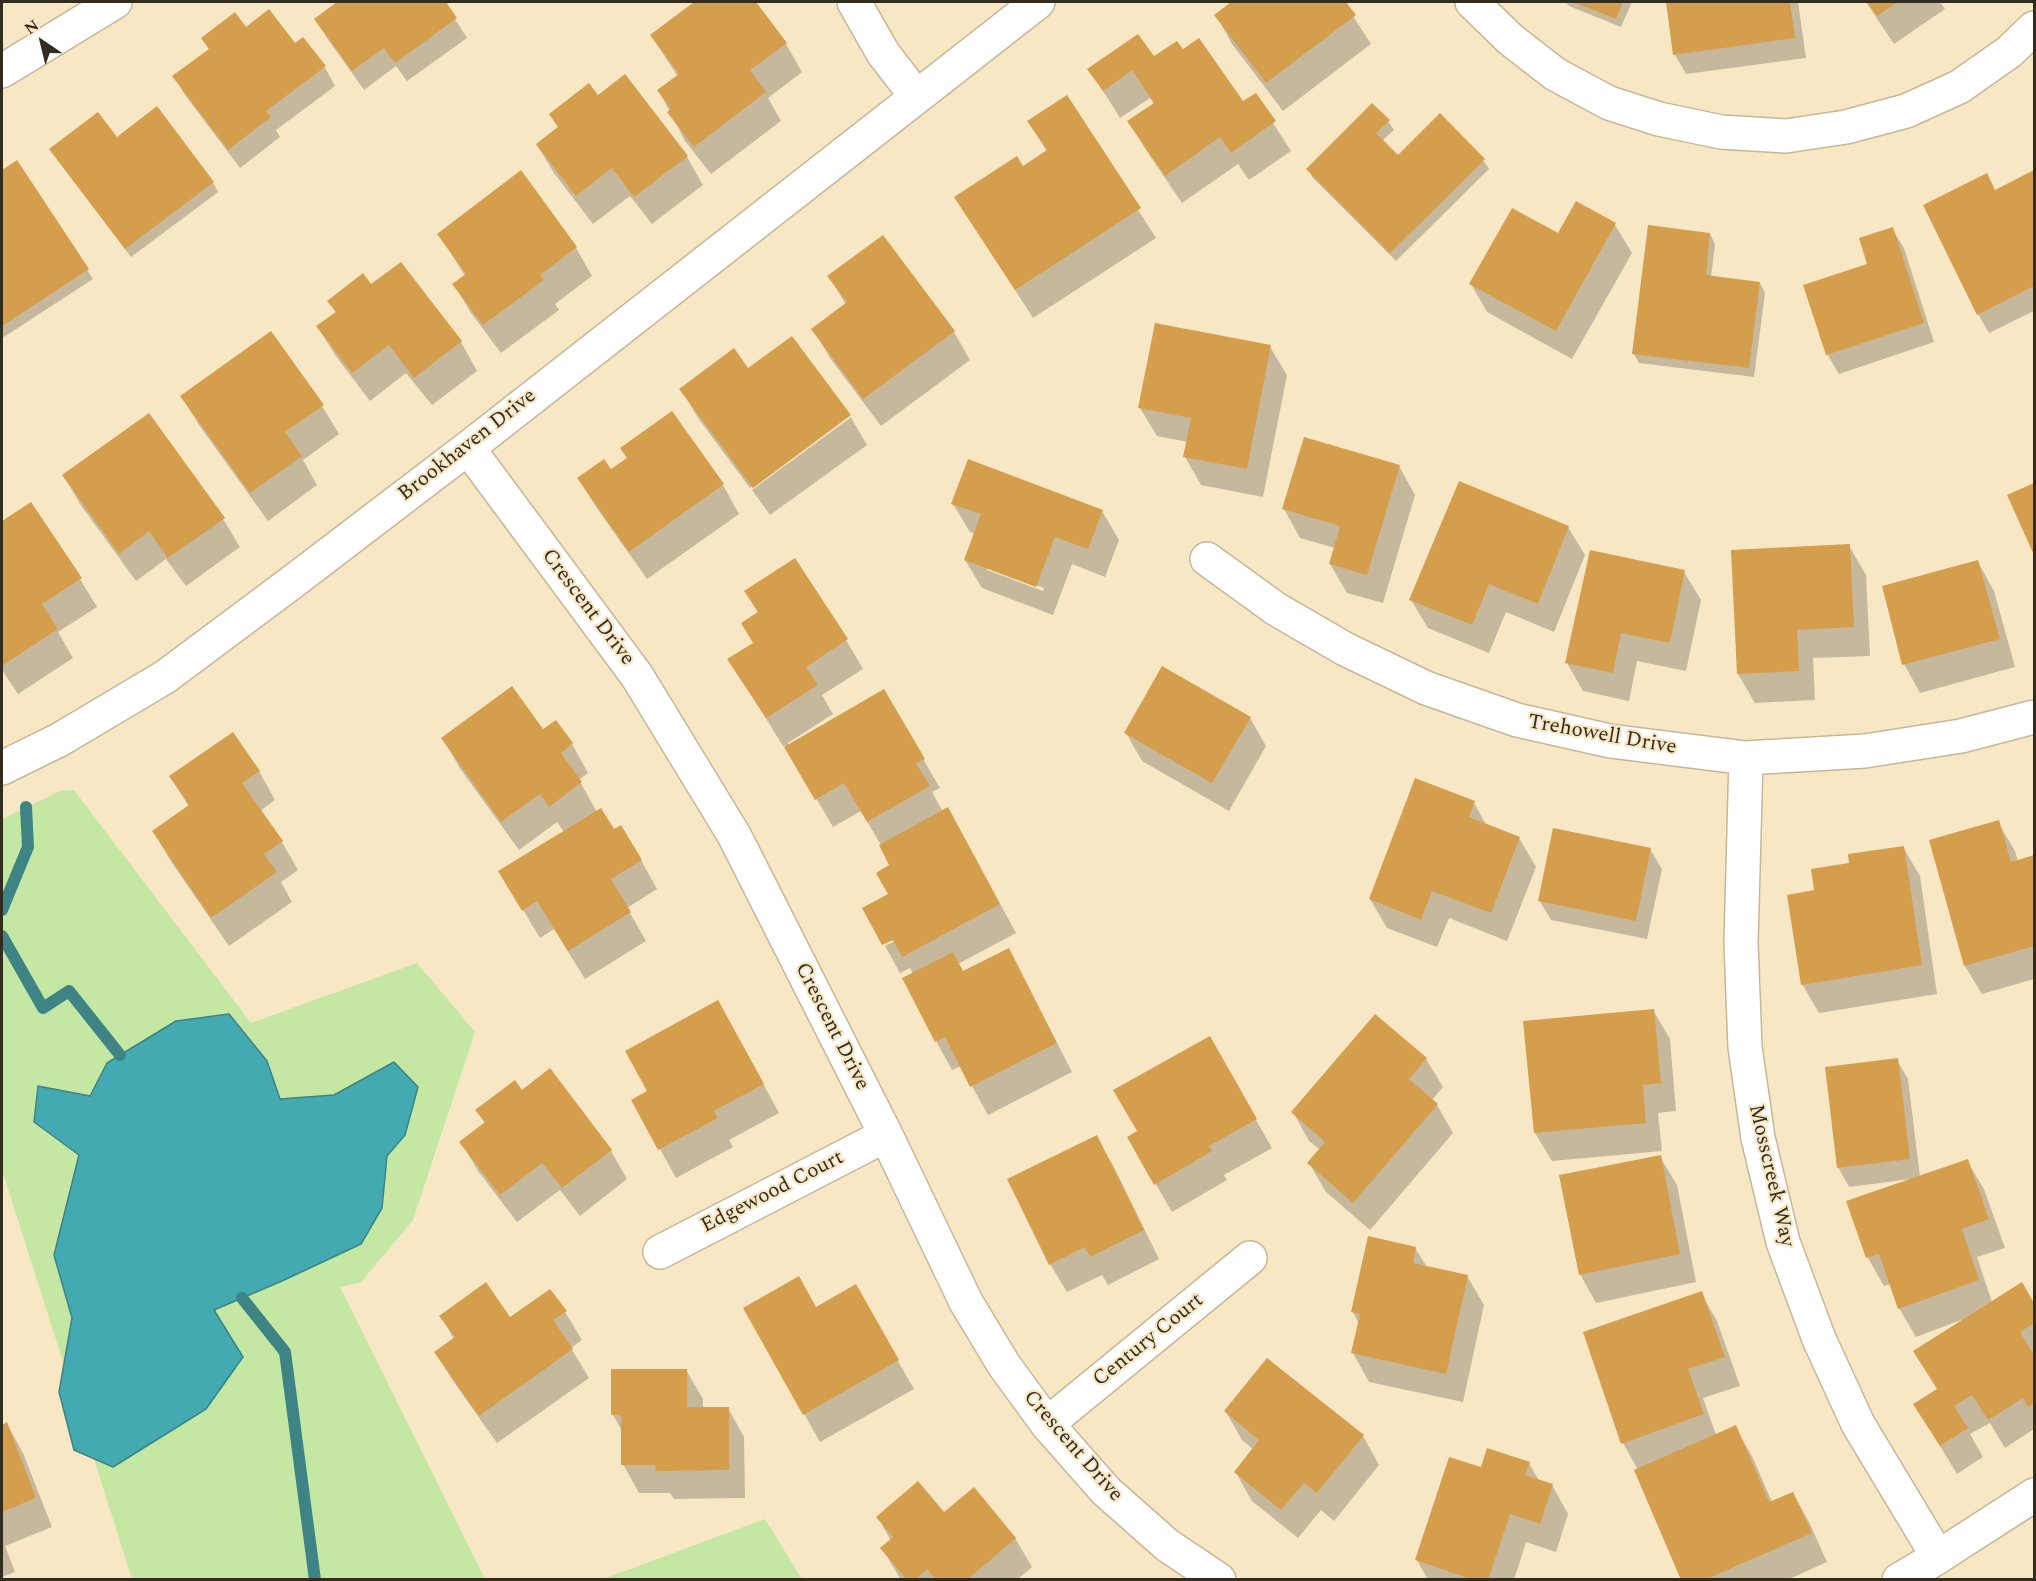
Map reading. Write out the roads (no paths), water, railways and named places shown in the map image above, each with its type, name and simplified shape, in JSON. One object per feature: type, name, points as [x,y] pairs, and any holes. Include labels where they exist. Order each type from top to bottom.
[{"type":"street","points":[[2,71],[115,2]]},
{"type":"street","points":[[854,2],[883,53],[915,96]]},
{"type":"street","name":"Brookhaven Drive","points":[[2,768],[59,740],[165,676],[291,583],[1038,2]]},
{"type":"street","points":[[1472,2],[1510,39],[1555,74],[1609,104],[1659,119],[1721,132],[1786,136],[1846,127],[1906,111],[1959,87],[2009,52],[2034,28]]},
{"type":"street","name":"Crescent Drive","points":[[468,447],[637,676],[734,835],[886,1135],[966,1302],[1004,1365],[1047,1424],[1106,1491],[1167,1545],[1220,1580]]},
{"type":"street","name":"Trehowell Drive","points":[[1207,559],[1276,609],[1345,649],[1426,688],[1517,720],[1610,741],[1746,758],[1865,752],[1960,736],[2034,717]]},
{"type":"street","name":"Mosscreek Way","points":[[1746,758],[1741,943],[1745,1047],[1758,1138],[1783,1242],[1818,1339],[1858,1424],[1938,1557]]},
{"type":"street","name":"Edgewood Court","points":[[660,1252],[886,1135]]},
{"type":"street","name":"Century Court","points":[[1047,1424],[1250,1258]]},
{"type":"street","points":[[1899,1580],[2034,1495]]},
{"type":"water","points":[[229,1014],[267,1061],[280,1099],[334,1095],[394,1062],[418,1087],[405,1135],[387,1156],[382,1208],[361,1244],[214,1310],[243,1357],[206,1409],[113,1467],[74,1450],[59,1392],[72,1318],[54,1255],[79,1155],[34,1122],[38,1086],[90,1096],[107,1063],[176,1021]]},
{"type":"waterway","points":[[2,910],[28,847],[26,807]]},
{"type":"waterway","points":[[2,936],[43,1008],[69,991],[120,1055]]},
{"type":"waterway","points":[[242,1298],[285,1352],[315,1580]]}]
